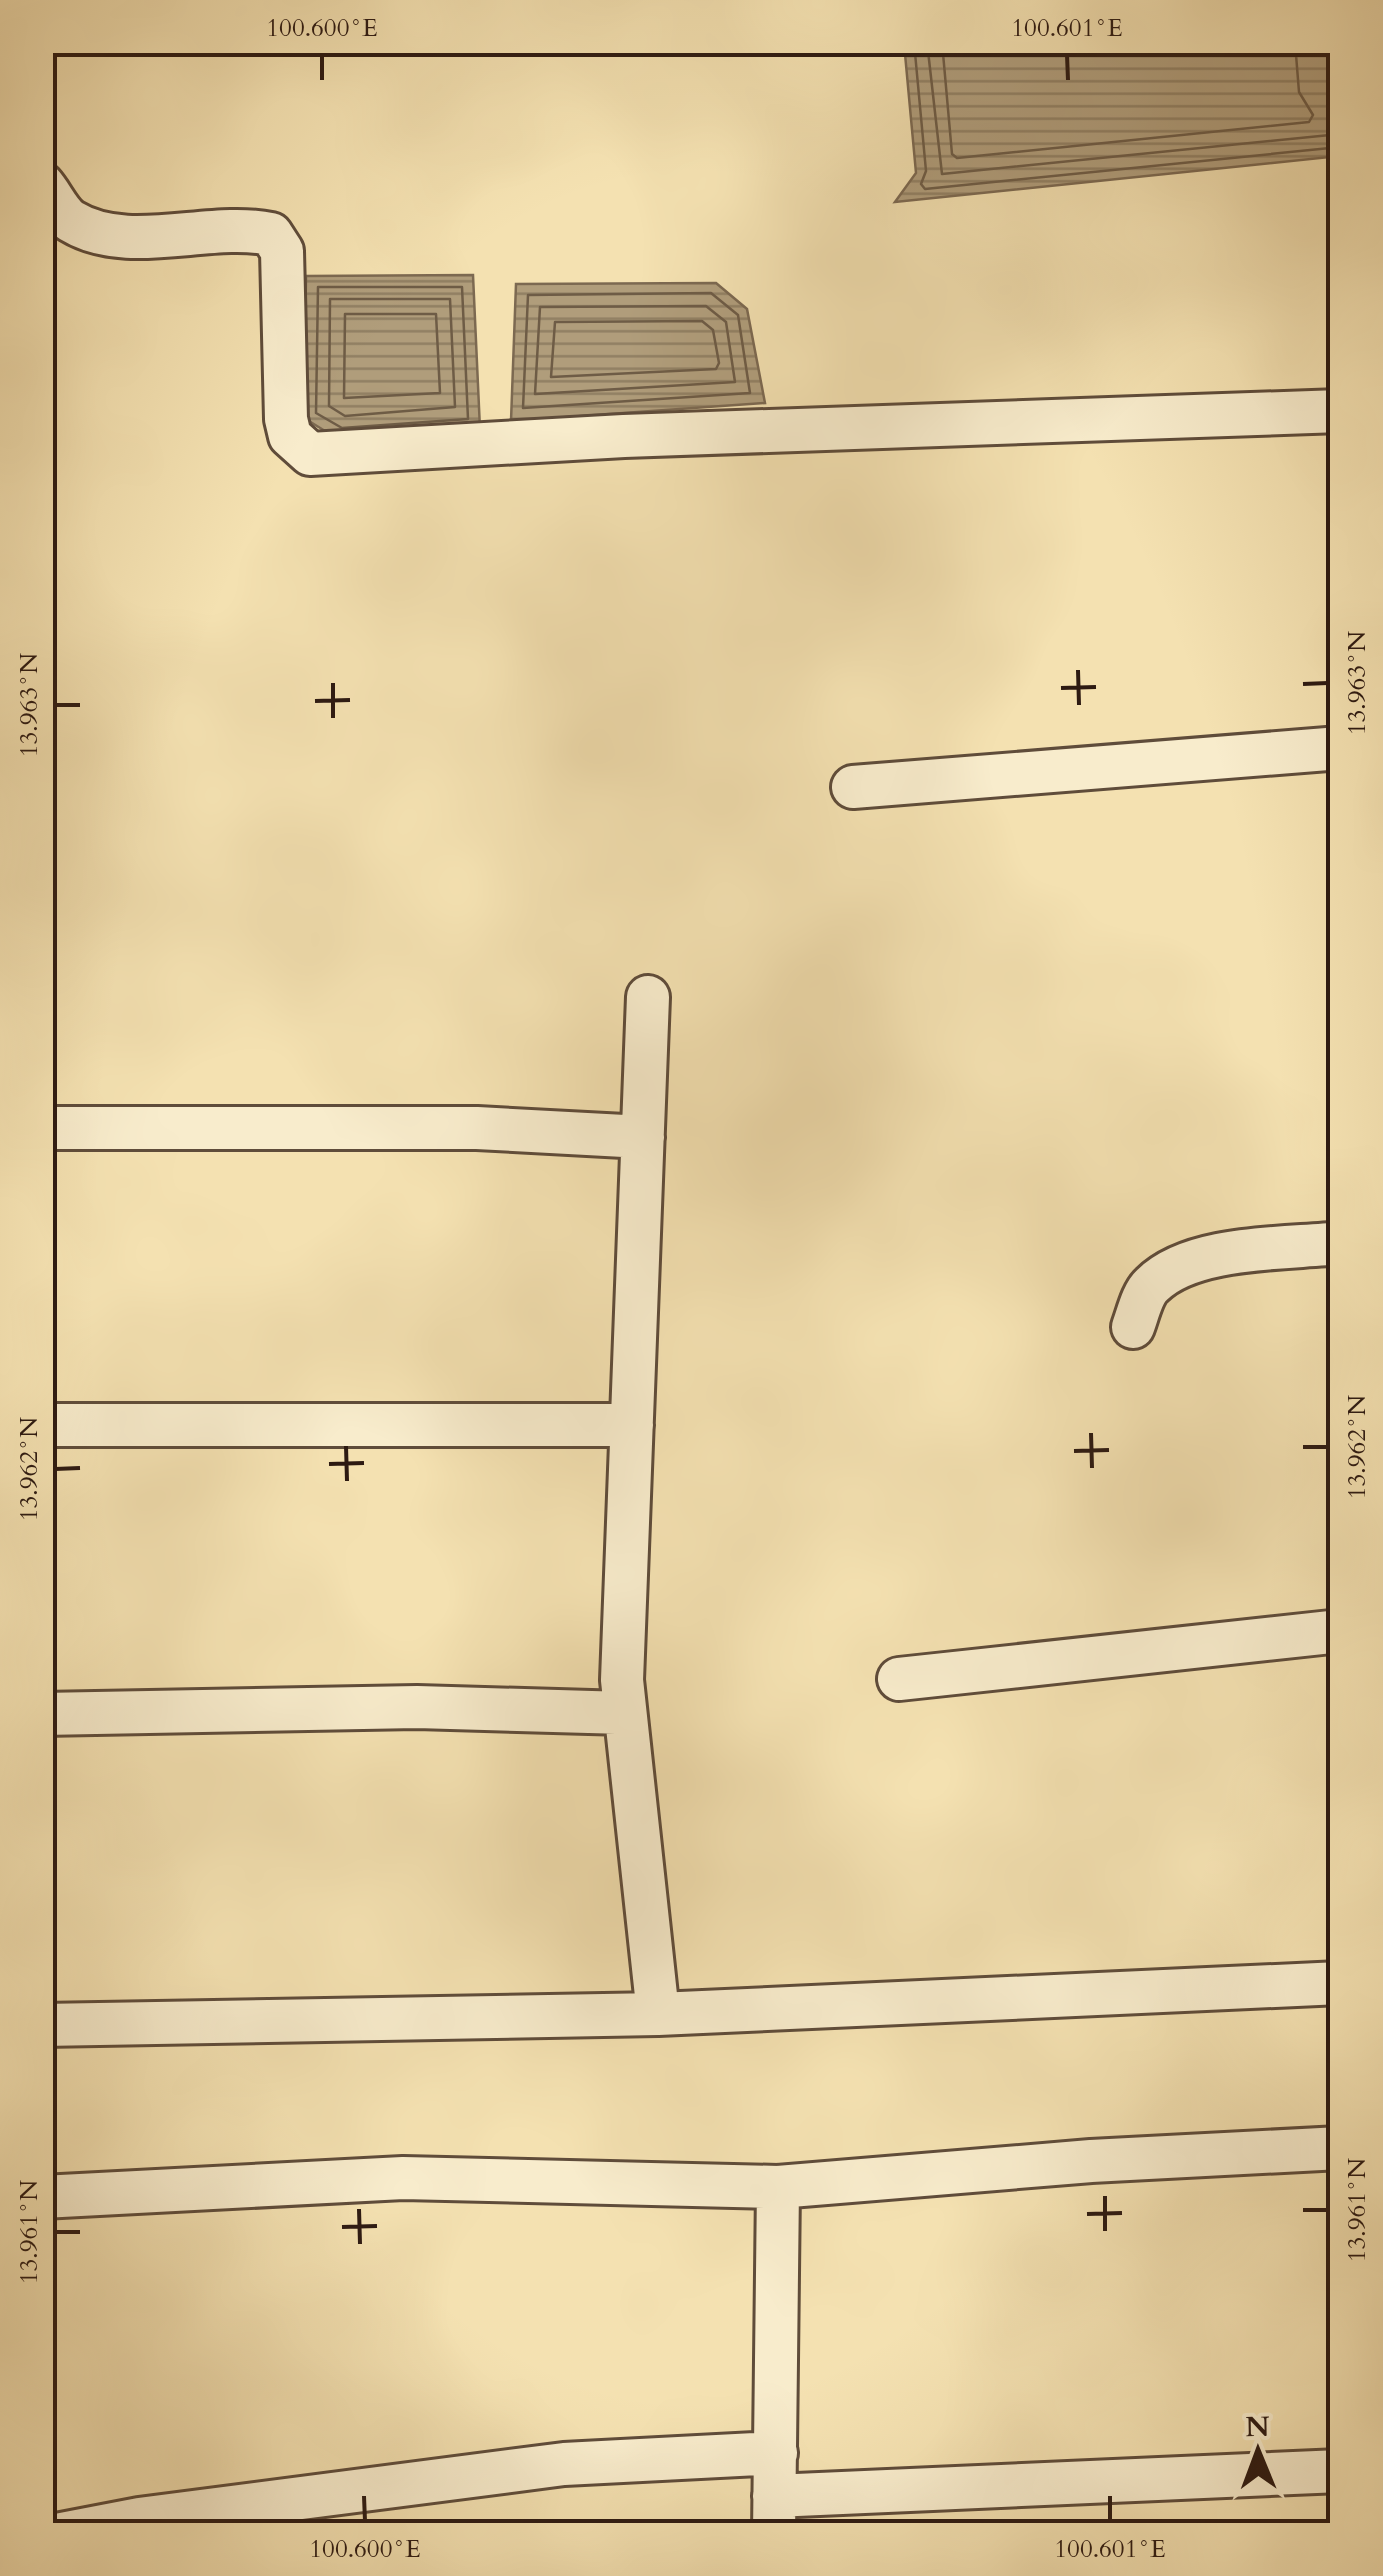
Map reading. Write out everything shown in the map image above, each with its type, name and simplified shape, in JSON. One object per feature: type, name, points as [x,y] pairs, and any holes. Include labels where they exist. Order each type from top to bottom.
[{"type":"street","points":[[42,184],[66,219],[112,236],[245,229],[271,234],[282,251],[286,419],[290,436],[310,454],[624,436],[1340,411]]},
{"type":"street","points":[[852,787],[1340,748]]},
{"type":"street","points":[[648,996],[622,1680],[658,2014]]},
{"type":"street","points":[[42,1128],[477,1128],[642,1137]]},
{"type":"street","points":[[1133,1327],[1149,1287],[1177,1266],[1215,1256],[1340,1243]]},
{"type":"street","points":[[42,1425],[632,1425]]},
{"type":"street","points":[[899,1679],[1340,1631]]},
{"type":"street","points":[[42,1714],[417,1707],[625,1713]]},
{"type":"street","points":[[42,2025],[658,2014],[1340,1983]]},
{"type":"street","points":[[42,2197],[403,2178],[778,2188],[1091,2160],[1340,2148]]},
{"type":"street","points":[[778,2188],[774,2515],[1340,2471]]},
{"type":"street","points":[[61,2534],[166,2525],[564,2464],[776,2453]]},
{"type":"water","points":[[904,43],[1332,43],[1340,156],[895,202],[916,173]]},
{"type":"water","points":[[473,275],[480,429],[338,439],[304,418],[306,276]]},
{"type":"water","points":[[716,283],[747,309],[765,403],[511,421],[516,284]]}]
